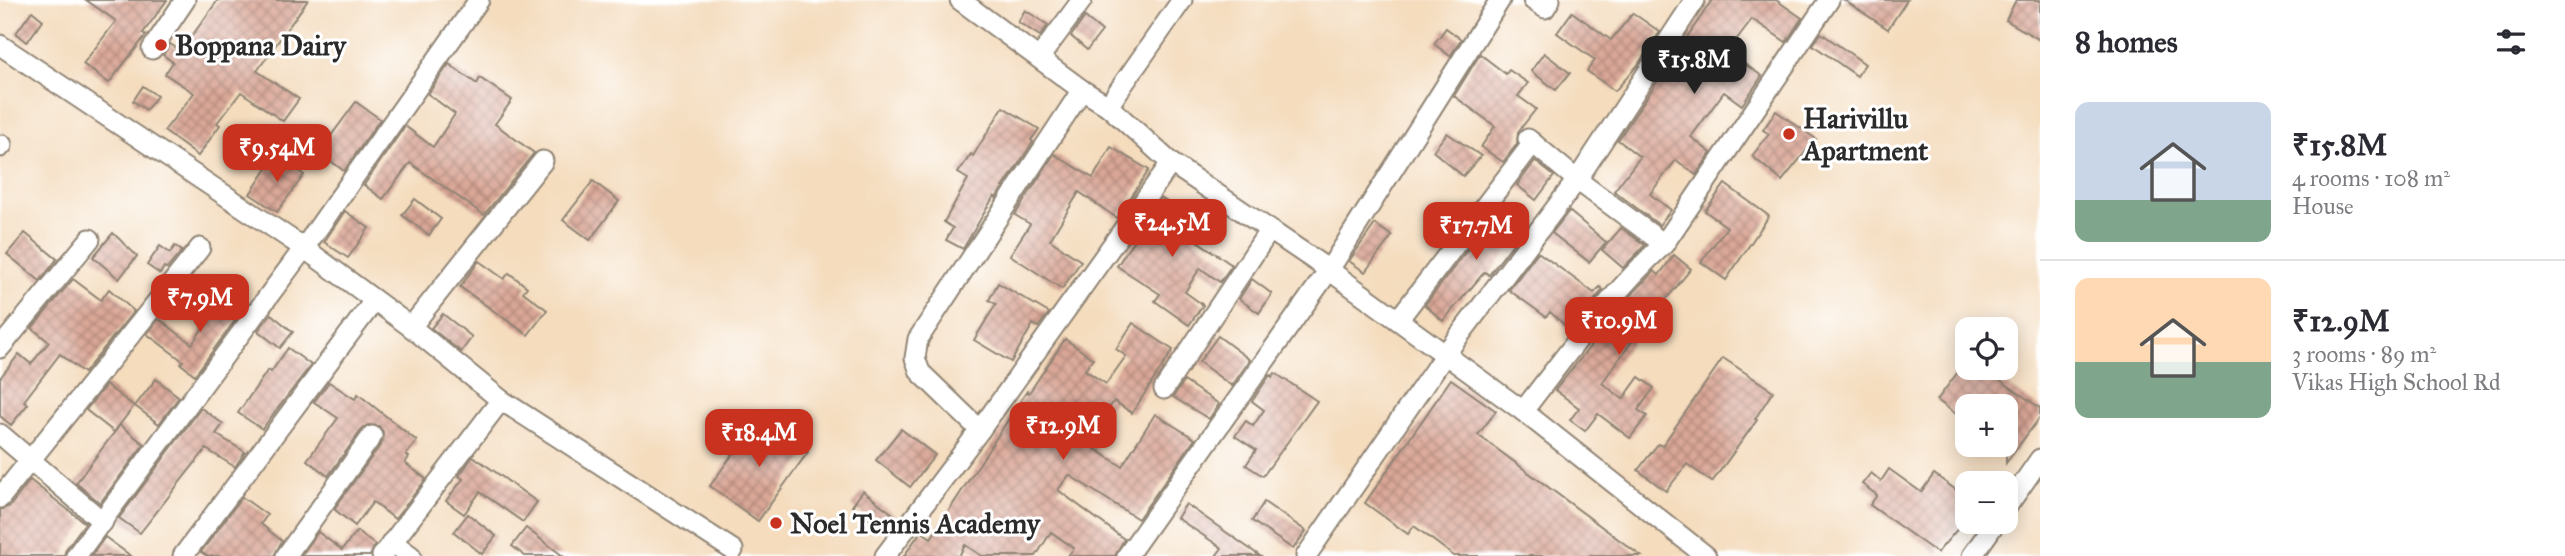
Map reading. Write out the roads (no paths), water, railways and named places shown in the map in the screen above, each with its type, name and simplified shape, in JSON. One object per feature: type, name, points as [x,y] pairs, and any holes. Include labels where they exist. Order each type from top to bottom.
[{"type":"street","points":[[152,49],[185,0]]},
{"type":"street","points":[[76,556],[304,248],[479,0]]},
{"type":"street","points":[[960,0],[1082,90],[1108,106],[1171,163],[1446,353],[1706,556]]},
{"type":"street","points":[[1039,58],[1082,0]]},
{"type":"street","points":[[1108,106],[1182,0]]},
{"type":"street","points":[[1127,556],[1329,270],[1500,0]]},
{"type":"street","points":[[1533,0],[1545,8],[1550,0]]},
{"type":"street","points":[[1316,552],[1446,353],[1577,180],[1695,0]]},
{"type":"street","points":[[1523,411],[1602,309],[1634,272],[1664,244],[1829,0]]},
{"type":"street","points":[[0,45],[304,248],[411,327],[501,400],[734,554]]},
{"type":"street","points":[[980,430],[919,372],[915,358],[918,339],[1082,90]]},
{"type":"street","points":[[1398,320],[1531,141],[1577,180],[1664,244]]},
{"type":"street","points":[[411,327],[543,161]]},
{"type":"street","points":[[884,556],[980,430],[1171,163]]},
{"type":"street","points":[[1164,389],[1269,231]]},
{"type":"street","points":[[0,348],[90,239]]},
{"type":"street","points":[[0,498],[200,248]]},
{"type":"street","points":[[183,556],[374,301]]},
{"type":"street","points":[[411,556],[387,549],[501,400]]},
{"type":"street","points":[[0,434],[103,522]]},
{"type":"street","points":[[286,556],[372,436]]},
{"type":"street","points":[[2018,491],[2040,459]]},
{"type":"street","points":[[1972,556],[1988,534]]},
{"type":"place","name":"Boppana Dairy","points":[[161,45]]},
{"type":"place","name":"Harivillu Apartment","points":[[1789,134]]},
{"type":"place","name":"Noel Tennis Academy","points":[[776,523]]}]
